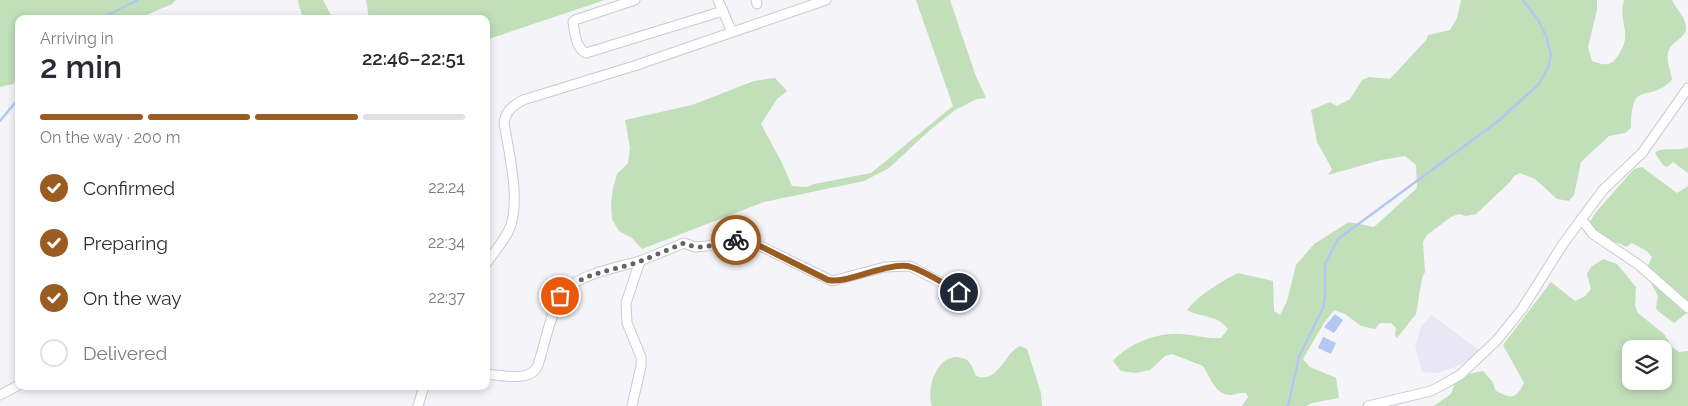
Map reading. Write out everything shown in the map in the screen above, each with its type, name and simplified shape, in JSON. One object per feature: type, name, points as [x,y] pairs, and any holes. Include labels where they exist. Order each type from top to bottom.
[{"type":"street","points":[[635,0],[575,20],[573,22],[578,46],[582,51],[586,53],[723,11]]},
{"type":"street","points":[[718,0],[732,32]]},
{"type":"street","points":[[490,258],[509,231],[514,213],[513,180],[504,123],[511,107],[522,100],[634,66],[826,0]]},
{"type":"street","points":[[1368,406],[1431,391],[1460,375],[1497,340],[1522,309],[1563,244],[1603,190],[1642,153],[1688,88]]},
{"type":"street","points":[[1582,219],[1593,234],[1639,265],[1688,308]]},
{"type":"street","points":[[490,374],[520,377],[528,375],[533,371],[538,365],[560,296],[576,282],[640,261],[684,243],[695,247],[743,239],[828,280],[837,280],[885,267],[910,266],[959,292]]},
{"type":"street","points":[[632,406],[642,357],[627,323],[626,303],[640,261]]},
{"type":"street","points":[[0,395],[15,388]]},
{"type":"street","points":[[418,406],[423,390]]},
{"type":"shaded area","points":[[1431,315],[1479,350],[1466,362],[1453,368],[1436,373],[1422,372],[1415,346],[1421,327]]},
{"type":"green space","points":[[0,0],[176,0],[172,4],[146,15],[15,15],[15,81],[13,84],[0,87]]},
{"type":"green space","points":[[298,0],[323,0],[331,15],[302,15]]},
{"type":"green space","points":[[366,0],[605,0],[490,39],[490,15],[368,15]]},
{"type":"green space","points":[[916,0],[950,0],[975,74],[986,98],[977,99],[955,110],[889,168],[864,181],[764,202],[642,249],[632,238],[619,231],[612,219],[611,203],[617,174],[628,163],[630,148],[625,120],[692,105],[754,81],[775,78],[787,91],[777,99],[761,124],[792,186],[807,187],[871,173],[953,106]]},
{"type":"green space","points":[[1461,0],[1597,0],[1597,10],[1588,47],[1592,61],[1602,64],[1609,64],[1617,57],[1625,41],[1622,16],[1624,0],[1672,0],[1683,17],[1686,28],[1683,35],[1669,49],[1668,63],[1672,80],[1655,91],[1638,97],[1634,102],[1631,128],[1625,133],[1609,136],[1581,162],[1574,195],[1569,201],[1557,199],[1535,179],[1520,173],[1514,176],[1476,214],[1466,216],[1459,214],[1451,217],[1427,235],[1423,242],[1425,272],[1422,278],[1416,314],[1397,338],[1395,335],[1396,328],[1391,323],[1380,323],[1375,329],[1361,326],[1345,314],[1334,310],[1324,323],[1303,359],[1310,367],[1336,378],[1339,398],[1312,403],[1306,406],[1242,406],[1248,397],[1246,393],[1225,394],[1216,388],[1203,366],[1172,354],[1165,356],[1150,370],[1136,373],[1121,371],[1113,361],[1127,349],[1154,337],[1187,334],[1221,338],[1228,329],[1224,324],[1187,310],[1204,294],[1238,273],[1273,281],[1274,311],[1280,315],[1287,301],[1296,265],[1314,244],[1349,222],[1374,227],[1417,188],[1416,165],[1405,156],[1381,160],[1328,175],[1332,169],[1317,142],[1311,110],[1330,102],[1337,106],[1350,99],[1362,80],[1369,77],[1390,79],[1427,39],[1428,35],[1450,30],[1457,18]]},
{"type":"green space","points":[[1688,147],[1688,173],[1673,162],[1667,167],[1663,165],[1655,153],[1662,150]]},
{"type":"green space","points":[[1642,167],[1677,193],[1688,186],[1688,312],[1674,323],[1656,308],[1658,296],[1651,283],[1647,267],[1652,257],[1647,251],[1632,243],[1626,247],[1619,243],[1608,242],[1587,226],[1596,212],[1634,169]]},
{"type":"green space","points":[[1603,259],[1617,264],[1636,287],[1635,306],[1638,313],[1664,334],[1668,340],[1622,340],[1622,390],[1672,390],[1672,347],[1679,352],[1688,351],[1688,406],[1434,406],[1451,394],[1459,378],[1483,371],[1492,381],[1496,391],[1506,396],[1513,396],[1519,392],[1524,383],[1503,345],[1551,282],[1575,301],[1585,296],[1591,289],[1587,274],[1591,267]]},
{"type":"green space","points":[[1020,346],[1027,349],[1041,393],[1042,406],[932,406],[930,391],[934,375],[944,362],[950,358],[958,357],[970,363],[976,376],[990,376]]},
{"type":"water","points":[[1335,314],[1343,320],[1334,333],[1324,327]]},
{"type":"water","points":[[1323,337],[1336,343],[1331,354],[1318,348]]},
{"type":"waterway","points":[[108,15],[138,0]]},
{"type":"waterway","points":[[1288,406],[1299,357],[1323,308],[1325,264],[1338,239],[1497,122],[1539,84],[1548,68],[1551,55],[1546,36],[1538,20],[1523,0]]},
{"type":"waterway","points":[[0,121],[15,103]]},
{"type":"way so far","points":[[560,296],[576,282],[640,261],[684,243],[695,247],[736,240]]},
{"type":"route","points":[[736,240],[750,241],[832,281],[885,267],[910,266],[959,292]]}]
